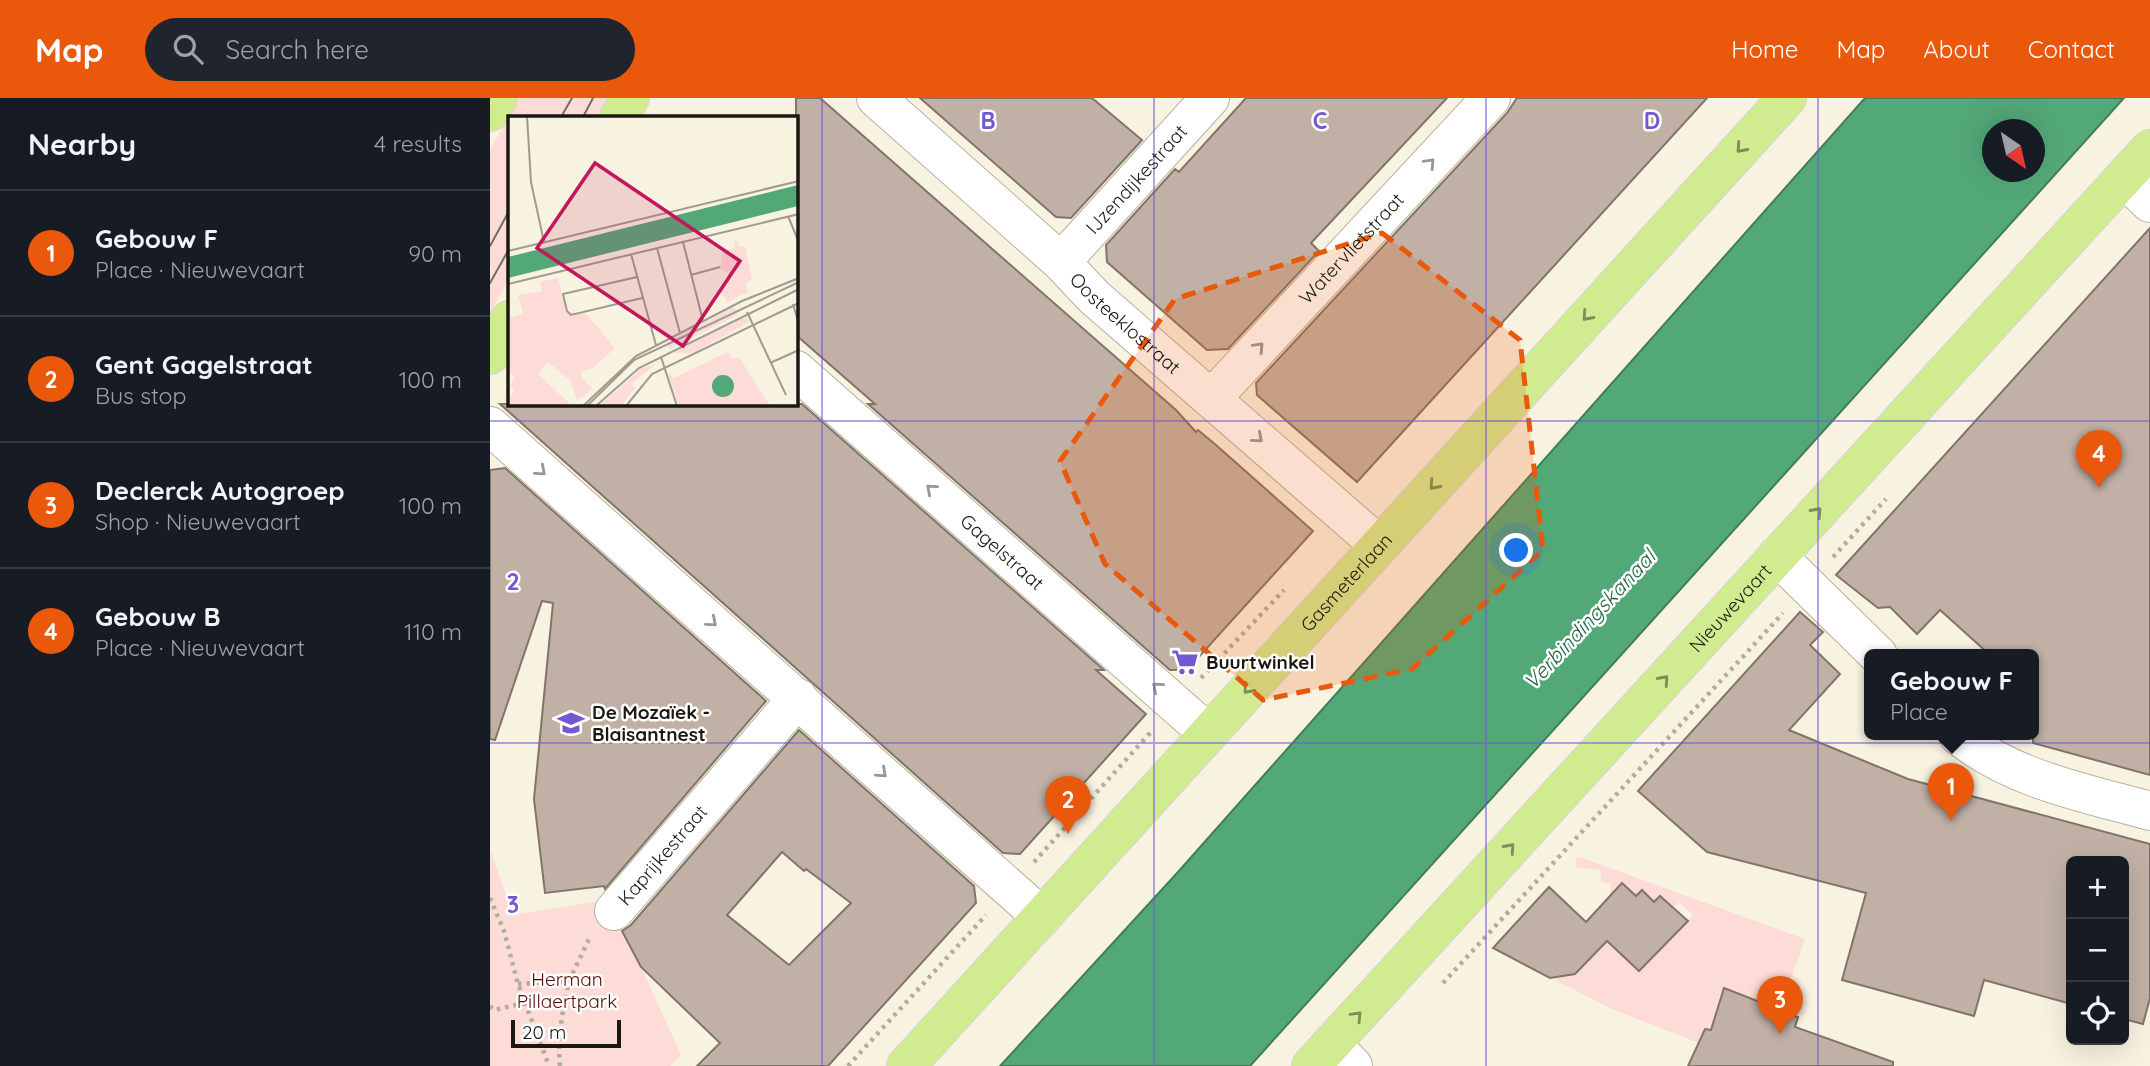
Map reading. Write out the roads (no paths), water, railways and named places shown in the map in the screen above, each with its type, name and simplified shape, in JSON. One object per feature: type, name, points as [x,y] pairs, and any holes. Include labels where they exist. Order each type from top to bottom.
[{"type":"main road","points":[[490,112],[498,98]]},
{"type":"main road","points":[[620,116],[630,98]]},
{"type":"main road","name":"Gasmeterlaan","points":[[906,1066],[1787,98]]},
{"type":"main road","name":"Nieuwevaart","points":[[1332,1059],[1777,556],[2137,191],[2150,149]]},
{"type":"main road","points":[[490,355],[508,322]]},
{"type":"street","name":"Oosteeklostraat","points":[[876,98],[1061,262],[1094,296],[1213,397],[1379,545]]},
{"type":"street","name":"IJzendijkestraat","points":[[1061,262],[1210,98]]},
{"type":"street","name":"Watervlietstraat","points":[[1213,397],[1491,98]]},
{"type":"street","name":"Gagelstraat","points":[[798,372],[1208,733]]},
{"type":"street","points":[[490,426],[1042,917]]},
{"type":"street","points":[[1777,556],[1872,649]]},
{"type":"street","name":"Kaprijkestraat","points":[[614,911],[798,698]]},
{"type":"street","points":[[1964,740],[2019,772],[2150,811]]},
{"type":"water","name":"Verbindingskanaal","points":[[1865,98],[2124,98],[1250,1066],[1000,1066],[1178,872]]},
{"type":"tram line","points":[[562,116],[572,98]]},
{"type":"tram line","points":[[584,116],[593,98]]},
{"type":"tram line","points":[[490,246],[508,213]]},
{"type":"tram line","points":[[490,283],[508,251]]},
{"type":"place","name":"Gebouw B","points":[[2099,488]]},
{"type":"place","name":"Buurtwinkel","points":[[1185,662]]},
{"type":"place","name":"De Mozaïek - Blaisantnest","points":[[571,723]]},
{"type":"place","name":"Gebouw F","points":[[1951,821]]},
{"type":"place","name":"Gent Gagelstraat","points":[[1068,834]]},
{"type":"place","name":"Declerck Autogroep","points":[[1780,1034]]},
{"type":"park label","name":"Herman Pillaertpark","points":[[567,990]]}]
